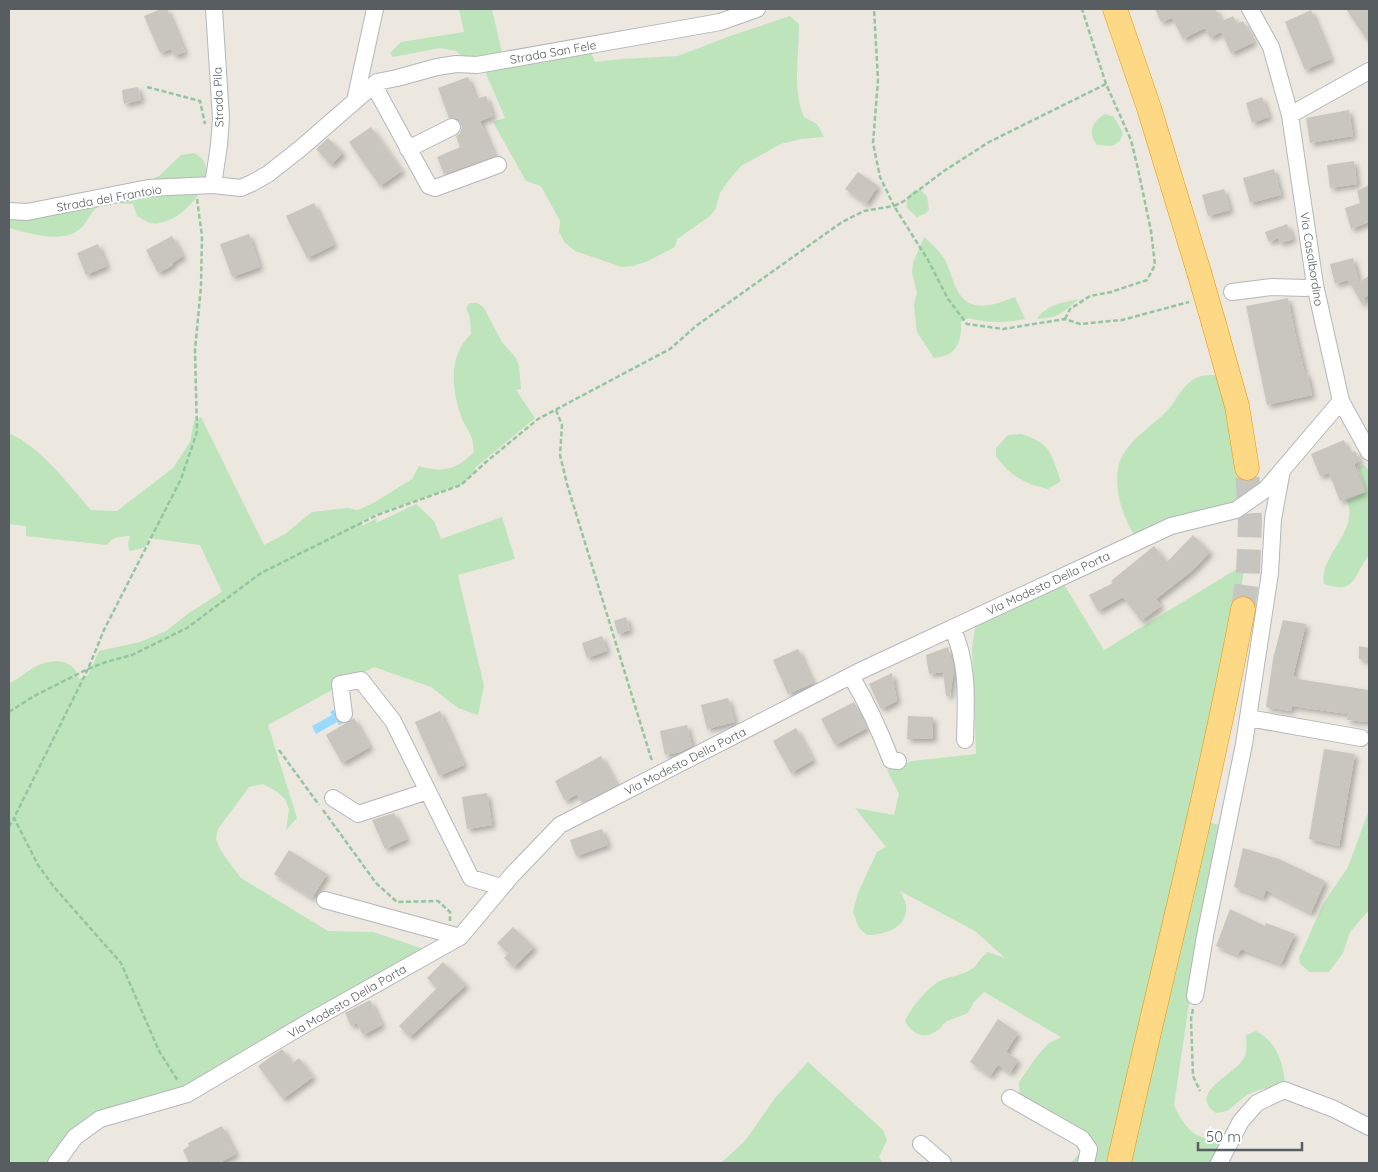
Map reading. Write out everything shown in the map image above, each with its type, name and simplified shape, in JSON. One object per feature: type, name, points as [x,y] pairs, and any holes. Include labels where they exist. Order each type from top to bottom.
[{"type":"highway","points":[[1115,9],[1150,108],[1214,324],[1236,406],[1247,468]]},
{"type":"highway","points":[[1119,1163],[1190,856],[1243,609]]},
{"type":"street","name":"Strada Pila","points":[[205,186],[219,145],[221,118],[214,9]]},
{"type":"street","points":[[355,101],[376,9]]},
{"type":"street","name":"Strada San Fele","points":[[355,101],[377,82],[437,67],[456,64],[477,65],[720,22],[757,9]]},
{"type":"street","name":"Via Casalbordino","points":[[1250,9],[1272,47],[1290,115],[1315,285],[1341,401],[1369,452]]},
{"type":"street","points":[[1290,115],[1369,71]]},
{"type":"street","points":[[377,82],[378,93],[429,186],[435,188],[498,166]]},
{"type":"street","name":"Strada del Frantoio","points":[[9,211],[27,212],[148,188],[205,186],[241,188],[268,174],[355,101]]},
{"type":"street","points":[[408,149],[452,127]]},
{"type":"street","points":[[1232,292],[1272,287],[1306,288],[1315,285]]},
{"type":"street","name":"Via Modesto Della Porta","points":[[56,1163],[75,1137],[100,1119],[187,1094],[454,936],[560,825],[851,676],[952,628],[1171,526],[1236,510],[1266,489],[1341,401]]},
{"type":"street","points":[[1195,996],[1248,718],[1270,573],[1273,519],[1282,470]]},
{"type":"street","points":[[952,628],[960,643],[964,660],[966,740]]},
{"type":"street","points":[[851,676],[881,733],[891,760],[898,760]]},
{"type":"street","points":[[344,714],[340,684],[361,680],[393,721],[471,878],[501,887]]},
{"type":"street","points":[[1248,718],[1362,738]]},
{"type":"street","points":[[333,798],[358,814],[428,791]]},
{"type":"street","points":[[325,900],[454,936]]},
{"type":"street","points":[[1219,1163],[1240,1121],[1257,1103],[1284,1090],[1334,1109],[1369,1127]]},
{"type":"street","points":[[1010,1098],[1082,1139],[1089,1149],[1086,1163]]},
{"type":"street","points":[[921,1144],[943,1163]]},
{"type":"path","points":[[874,9],[878,80],[873,144],[880,177],[894,206],[928,260],[948,299],[966,324],[1003,329],[1065,319],[1080,324],[1122,320],[1196,299]]},
{"type":"path","points":[[1065,319],[1070,309],[1090,296],[1112,292],[1148,280],[1155,265],[1151,231],[1131,140],[1106,84],[1082,9]]},
{"type":"path","points":[[9,712],[34,696],[88,669],[132,655],[187,628],[261,573],[376,514],[462,485],[486,462],[538,419],[670,349],[696,326],[842,222],[864,211],[894,206],[904,201],[944,171],[989,142],[1106,84]]},
{"type":"path","points":[[147,87],[200,101],[206,131]]},
{"type":"path","points":[[9,827],[88,669],[104,630],[182,479],[197,432],[195,350],[201,286],[202,236],[196,192],[205,186]]},
{"type":"path","points":[[556,410],[562,424],[560,455],[567,484],[657,776]]},
{"type":"path","points":[[279,750],[376,883],[398,902],[438,901],[450,912],[454,936]]},
{"type":"path","points":[[14,818],[38,865],[54,887],[121,963],[159,1051],[187,1094]]},
{"type":"path","points":[[1195,996],[1191,1019],[1193,1076],[1200,1091]]},
{"type":"green space","points":[[459,9],[492,9],[503,57],[471,63],[456,51],[440,48],[393,57],[390,53],[401,42],[464,32]]},
{"type":"green space","points":[[790,16],[799,24],[797,83],[800,106],[804,117],[817,124],[824,137],[801,139],[781,144],[741,166],[720,193],[716,208],[710,216],[677,239],[675,247],[648,261],[622,267],[575,251],[565,243],[559,232],[560,221],[541,186],[526,181],[493,122],[505,118],[484,69],[591,53],[595,62],[678,56]]},
{"type":"green space","points":[[1106,114],[1114,117],[1123,133],[1120,141],[1112,146],[1097,145],[1092,136],[1094,123]]},
{"type":"green space","points":[[194,153],[203,160],[206,170],[205,181],[200,192],[192,202],[183,212],[172,219],[161,223],[151,223],[137,216],[133,204],[111,203],[95,209],[81,228],[65,236],[36,235],[9,228],[9,212],[144,183],[159,176],[181,155]]},
{"type":"green space","points":[[915,190],[921,190],[927,197],[929,209],[926,213],[917,217],[907,208],[908,198]]},
{"type":"green space","points":[[924,237],[943,257],[955,286],[966,301],[973,305],[981,306],[1015,297],[1025,319],[996,322],[968,318],[961,322],[959,341],[953,351],[948,355],[934,358],[917,332],[915,317],[914,304],[917,293],[912,273],[913,263]]},
{"type":"green space","points":[[1079,299],[1057,315],[1037,319],[1050,307]]},
{"type":"green space","points":[[469,303],[478,303],[484,308],[502,342],[516,358],[519,366],[521,389],[516,390],[535,418],[476,467],[474,473],[462,484],[374,515],[363,520],[362,526],[377,518],[376,523],[416,504],[434,521],[441,539],[502,517],[515,559],[458,575],[484,686],[478,715],[458,708],[431,687],[374,667],[268,725],[297,818],[286,830],[289,809],[285,799],[276,791],[263,784],[249,787],[218,829],[216,839],[221,851],[241,878],[328,931],[373,932],[427,950],[177,1094],[123,1107],[52,1163],[9,1163],[9,683],[39,665],[53,661],[60,661],[72,666],[79,679],[88,675],[99,651],[140,642],[166,631],[189,613],[222,592],[200,545],[149,538],[145,547],[131,551],[129,550],[128,543],[130,536],[115,538],[107,545],[26,536],[26,526],[9,524],[9,433],[33,448],[43,457],[91,510],[117,511],[173,468],[190,442],[194,421],[201,417],[264,545],[285,534],[312,512],[347,508],[358,510],[375,502],[412,479],[419,466],[435,469],[449,468],[461,463],[474,452],[473,442],[463,421],[454,385],[455,363],[458,353],[463,343],[471,334],[470,318],[466,308]]},
{"type":"green space","points":[[1218,375],[1244,501],[1135,536],[1121,507],[1117,484],[1117,473],[1124,453],[1139,436],[1168,410],[1190,382],[1201,376]]},
{"type":"green space","points":[[1021,434],[1045,446],[1052,456],[1061,481],[1048,489],[1039,487],[1019,478],[1007,469],[996,456],[996,448],[1008,435]]},
{"type":"green space","points":[[1363,465],[1369,470],[1369,555],[1349,585],[1335,587],[1324,584],[1327,563],[1348,523],[1347,501],[1366,492],[1358,467]]},
{"type":"green space","points":[[1245,564],[1111,1163],[1071,1163],[1082,1147],[1020,1100],[1019,1082],[1037,1056],[1049,1043],[1061,1037],[984,992],[974,1002],[968,1013],[948,1021],[933,1033],[924,1035],[915,1033],[908,1026],[905,1021],[911,1011],[929,989],[938,982],[972,969],[988,952],[1005,958],[975,931],[900,891],[906,905],[906,913],[900,924],[888,931],[874,935],[867,935],[859,928],[853,912],[858,893],[877,852],[886,847],[855,808],[894,815],[899,794],[887,770],[912,761],[976,754],[972,647],[976,623],[1063,583],[1104,650]]},
{"type":"green space","points":[[1369,810],[1369,910],[1350,932],[1343,953],[1329,972],[1310,972],[1300,964],[1299,958],[1323,904],[1348,867]]},
{"type":"green space","points":[[1209,822],[1219,825],[1206,889],[1174,1105],[1188,1128],[1193,1132],[1206,1139],[1225,1144],[1214,1163],[1128,1163]]},
{"type":"green space","points":[[1256,1031],[1269,1040],[1277,1053],[1285,1083],[1248,1094],[1227,1111],[1216,1113],[1208,1106],[1207,1098],[1210,1091],[1244,1058],[1246,1035]]},
{"type":"green space","points":[[808,1062],[883,1130],[887,1140],[879,1157],[883,1163],[721,1163],[745,1141],[775,1098]]},
{"type":"water","points":[[335,709],[343,723],[339,725],[337,722],[316,734],[312,726],[332,715],[330,712]]},
{"type":"building","points":[[161,9],[167,9],[185,52],[174,56],[171,49],[160,53],[144,16]]},
{"type":"building","points":[[1155,9],[1215,9],[1222,21],[1233,16],[1237,24],[1243,21],[1254,42],[1231,53],[1221,32],[1210,38],[1205,28],[1183,39],[1172,18],[1161,22]]},
{"type":"building","points":[[1346,9],[1369,9],[1369,43]]},
{"type":"building","points":[[1311,10],[1331,59],[1305,70],[1285,22]]},
{"type":"building","points":[[468,77],[476,99],[486,96],[493,116],[480,121],[495,156],[444,174],[437,157],[460,147],[456,136],[460,133],[462,127],[458,119],[449,118],[438,88]]},
{"type":"building","points":[[138,87],[141,100],[124,104],[122,90]]},
{"type":"building","points":[[1262,97],[1269,117],[1252,123],[1246,103]]},
{"type":"building","points":[[1349,110],[1353,136],[1310,143],[1306,118]]},
{"type":"building","points":[[371,127],[402,171],[380,186],[349,142]]},
{"type":"building","points":[[328,138],[343,153],[331,165],[316,149]]},
{"type":"building","points":[[1354,161],[1357,184],[1330,188],[1327,165]]},
{"type":"building","points":[[1274,169],[1281,195],[1250,203],[1243,178]]},
{"type":"building","points":[[858,172],[878,186],[866,204],[845,189]]},
{"type":"building","points":[[1369,185],[1369,222],[1351,229],[1345,208],[1360,203],[1357,191]]},
{"type":"building","points":[[1224,189],[1230,210],[1208,216],[1202,195]]},
{"type":"building","points":[[314,203],[334,245],[307,258],[286,216]]},
{"type":"building","points":[[1287,224],[1293,239],[1280,243],[1278,238],[1269,242],[1265,232]]},
{"type":"building","points":[[249,234],[260,267],[232,277],[220,244]]},
{"type":"building","points":[[172,236],[183,256],[172,263],[173,265],[158,273],[146,250]]},
{"type":"building","points":[[98,244],[107,266],[86,275],[77,253]]},
{"type":"building","points":[[1353,258],[1359,282],[1369,276],[1369,294],[1364,298],[1365,303],[1362,304],[1348,280],[1335,284],[1330,264]]},
{"type":"building","points":[[1288,298],[1305,374],[1307,373],[1312,395],[1267,405],[1246,306]]},
{"type":"building","points":[[1344,440],[1349,453],[1355,451],[1360,461],[1354,464],[1364,492],[1340,501],[1329,473],[1320,476],[1311,454]]},
{"type":"building","points":[[1193,535],[1210,552],[1193,570],[1156,599],[1161,606],[1141,621],[1123,597],[1098,611],[1089,595],[1113,583],[1111,581],[1154,546],[1167,562]]},
{"type":"building","points":[[626,617],[630,630],[618,634],[614,621]]},
{"type":"building","points":[[1283,620],[1306,624],[1293,676],[1298,676],[1297,679],[1369,690],[1369,722],[1347,720],[1348,714],[1292,706],[1291,711],[1266,707],[1273,659]]},
{"type":"building","points":[[602,636],[607,651],[587,658],[582,643]]},
{"type":"building","points":[[1359,646],[1369,648],[1369,661],[1359,659]]},
{"type":"building","points":[[948,647],[954,669],[950,696],[946,696],[943,672],[929,674],[926,655]]},
{"type":"building","points":[[798,649],[813,683],[788,694],[773,660]]},
{"type":"building","points":[[892,673],[897,701],[881,709],[869,684]]},
{"type":"building","points":[[728,698],[735,722],[707,729],[701,705]]},
{"type":"building","points":[[854,702],[867,728],[835,745],[821,719]]},
{"type":"building","points":[[440,711],[464,765],[439,776],[415,722]]},
{"type":"building","points":[[908,716],[933,717],[933,739],[907,739]]},
{"type":"building","points":[[354,718],[370,747],[342,763],[326,735]]},
{"type":"building","points":[[687,725],[692,746],[680,752],[665,755],[660,731]]},
{"type":"building","points":[[796,728],[813,760],[791,773],[773,741]]},
{"type":"building","points":[[1324,749],[1355,754],[1339,846],[1309,839]]},
{"type":"building","points":[[601,756],[617,785],[582,803],[577,794],[565,801],[555,781]]},
{"type":"building","points":[[487,793],[492,825],[467,829],[462,797]]},
{"type":"building","points":[[394,813],[407,839],[385,849],[372,820]]},
{"type":"building","points":[[602,829],[608,845],[576,856],[570,840]]},
{"type":"building","points":[[1243,848],[1279,859],[1325,881],[1311,913],[1266,890],[1263,898],[1234,887]]},
{"type":"building","points":[[289,850],[327,874],[312,898],[274,874]]},
{"type":"building","points":[[1230,909],[1265,926],[1266,923],[1295,934],[1281,964],[1241,949],[1238,955],[1216,946]]},
{"type":"building","points":[[513,927],[534,947],[514,967],[504,958],[508,953],[497,943]]},
{"type":"building","points":[[443,962],[466,985],[410,1037],[399,1026],[437,988],[427,978]]},
{"type":"building","points":[[370,1000],[382,1025],[363,1035],[357,1023],[351,1026],[345,1013]]},
{"type":"building","points":[[998,1019],[1018,1033],[1006,1052],[1018,1060],[1010,1073],[998,1065],[990,1076],[970,1062]]},
{"type":"building","points":[[282,1049],[293,1063],[299,1058],[313,1077],[283,1099],[258,1066]]},
{"type":"building","points":[[222,1126],[236,1154],[219,1163],[189,1163],[183,1150],[189,1146],[188,1143]]},
{"type":"tunnel","points":[[1243,609],[1248,574],[1250,520],[1247,468]]}]
